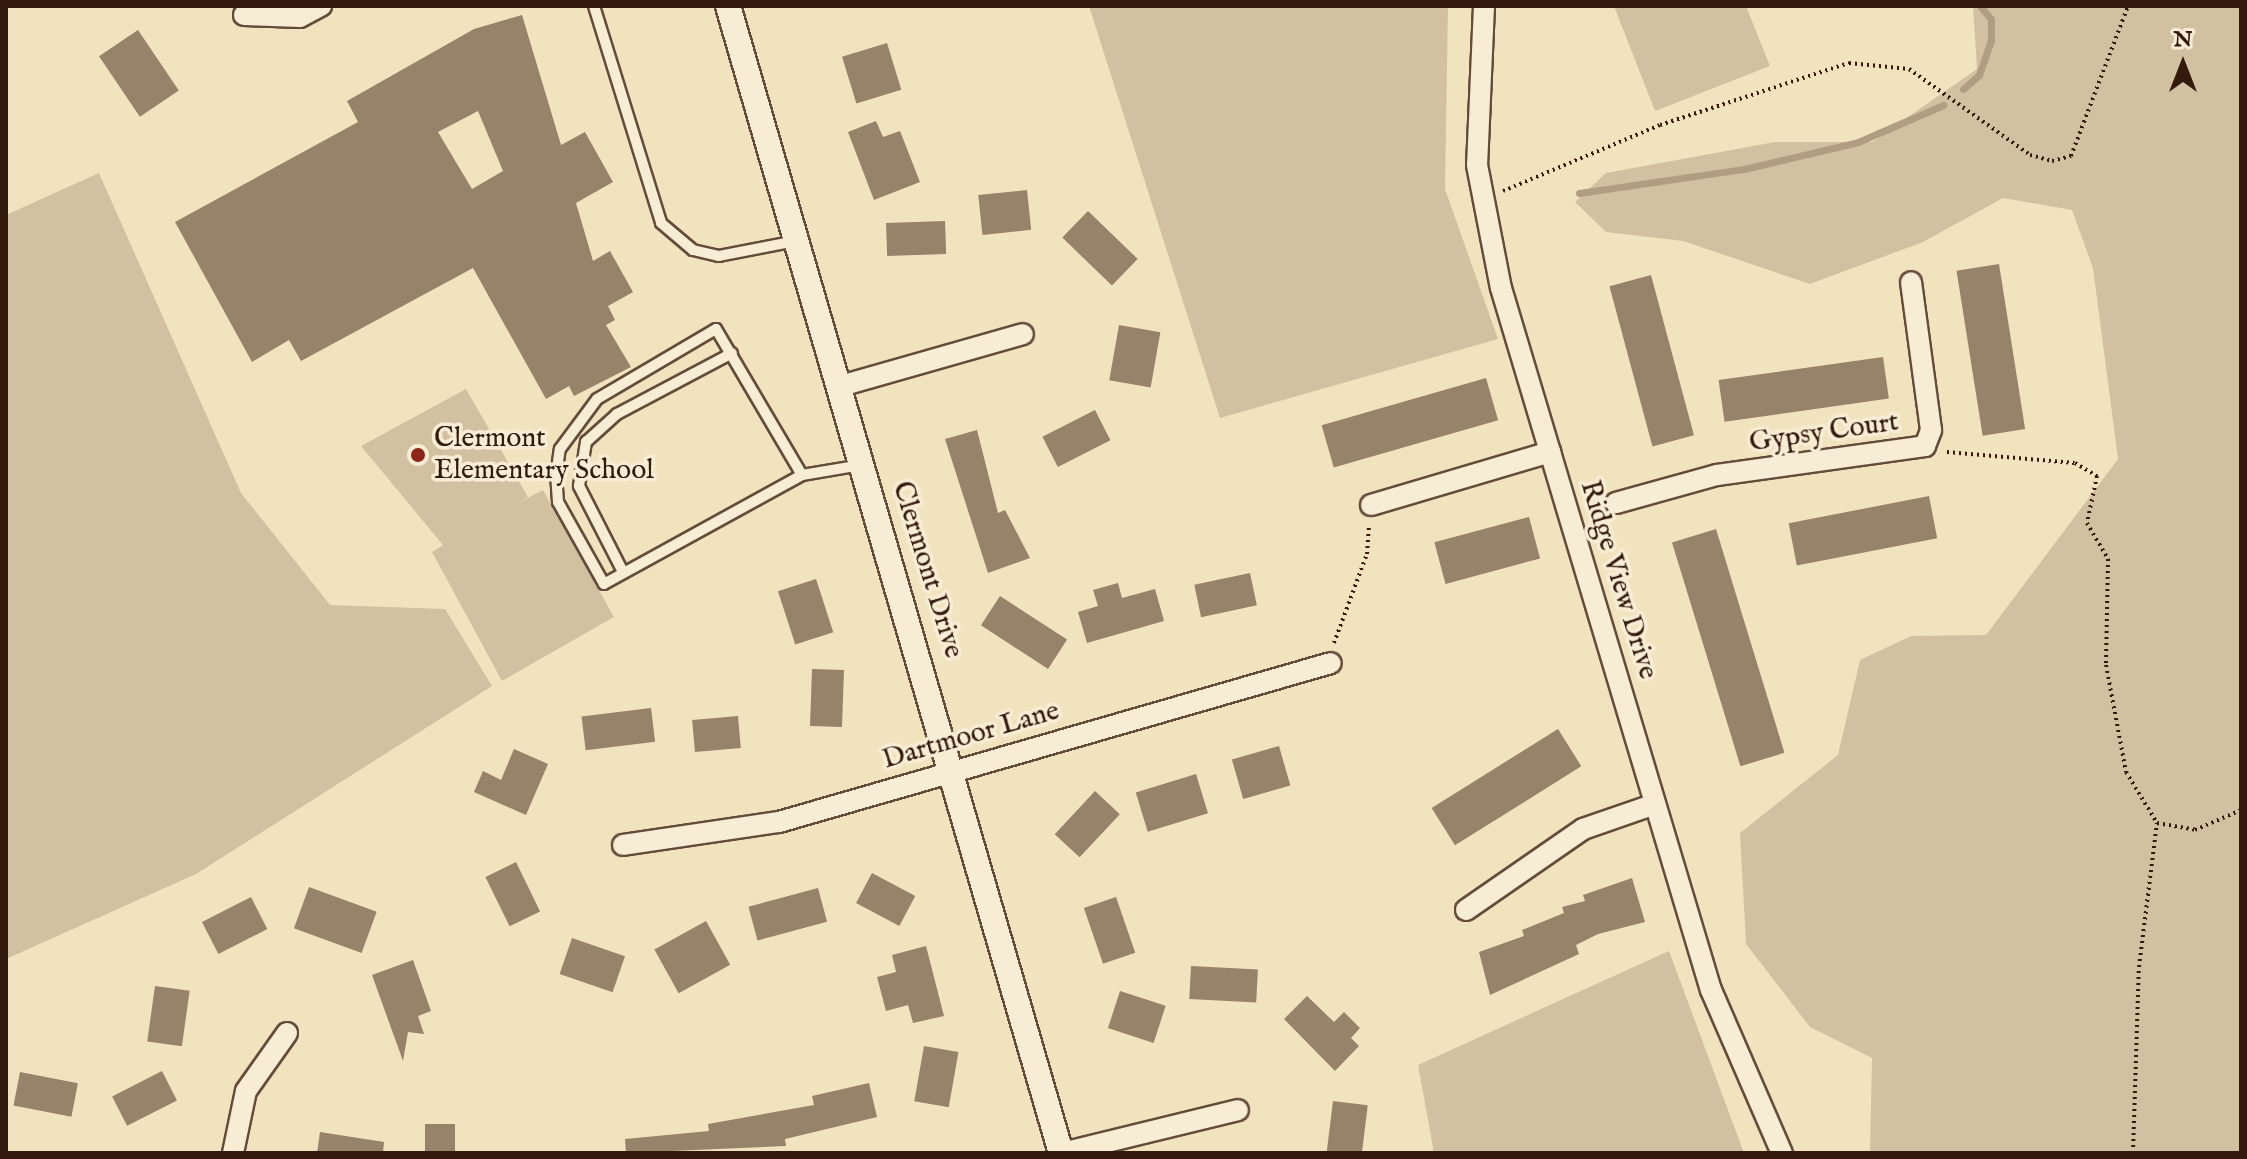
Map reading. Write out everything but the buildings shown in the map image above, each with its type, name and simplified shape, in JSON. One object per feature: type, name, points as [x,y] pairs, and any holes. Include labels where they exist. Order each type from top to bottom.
[{"type":"street","points":[[244,15],[300,17],[321,6]]},
{"type":"street","name":"Clermont Drive","points":[[728,6],[955,770],[1062,1153]]},
{"type":"street","name":"Ridge View Drive","points":[[1484,6],[1475,103],[1486,227],[1711,990],[1782,1153]]},
{"type":"street","name":"Gypsy Court","points":[[1616,503],[1717,475],[1925,446],[1931,430],[1911,282]]},
{"type":"street","points":[[841,386],[1023,334]]},
{"type":"street","points":[[1371,505],[1550,452]]},
{"type":"street","name":"Dartmoor Lane","points":[[623,845],[758,827],[1331,663]]},
{"type":"street","points":[[1466,910],[1583,829],[1655,804]]},
{"type":"street","points":[[233,1153],[246,1091],[287,1033]]},
{"type":"street","points":[[1062,1153],[1238,1110]]},
{"type":"lane","points":[[594,6],[661,223],[693,250],[719,256],[797,241]]},
{"type":"lane","points":[[802,475],[716,329],[597,399],[575,420],[560,449],[558,502],[604,584],[802,475],[864,464]]},
{"type":"lane","points":[[623,572],[579,486],[586,442],[617,414],[732,353]]},
{"type":"path","points":[[1503,191],[1660,125],[1849,63],[1909,69],[2030,155],[2052,161],[2071,156],[2128,6]]},
{"type":"path","points":[[1925,446],[1975,459],[2075,463],[2097,476],[2087,523],[2108,559],[2106,665],[2126,772],[2157,823],[2139,967],[2133,1153]]},
{"type":"path","points":[[1331,663],[1337,622],[1367,554],[1371,505]]},
{"type":"path","points":[[2157,823],[2195,830],[2241,810]]},
{"type":"shaded area","points":[[1089,6],[1448,6],[1445,189],[1498,339],[1220,418]]},
{"type":"shaded area","points":[[1614,6],[1746,6],[1770,66],[1655,111]]},
{"type":"shaded area","points":[[1973,6],[2241,6],[2241,1153],[1870,1153],[1872,1058],[1810,1027],[1746,944],[1740,833],[1838,755],[1860,660],[1911,636],[1986,635],[2118,459],[2093,268],[2072,210],[2003,198],[1923,242],[1810,284],[1683,241],[1606,232],[1575,202],[1606,173],[1775,142],[1872,142],[1977,69]]},
{"type":"shaded area","points":[[99,173],[241,493],[330,605],[445,609],[492,686],[196,874],[6,959],[6,215]]},
{"type":"shaded area","points":[[466,389],[528,497],[518,503],[543,490],[614,617],[502,681],[432,552],[443,545],[361,446]]},
{"type":"shaded area","points":[[1669,951],[1744,1153],[1434,1153],[1418,1065]]},
{"type":"waterway","points":[[1963,89],[1979,75],[1991,41],[1991,19],[1980,6]]},
{"type":"waterway","points":[[1579,193],[1744,169],[1858,142],[1943,105]]},
{"type":"place","name":"Clermont Elementary School","points":[[418,455]]}]
